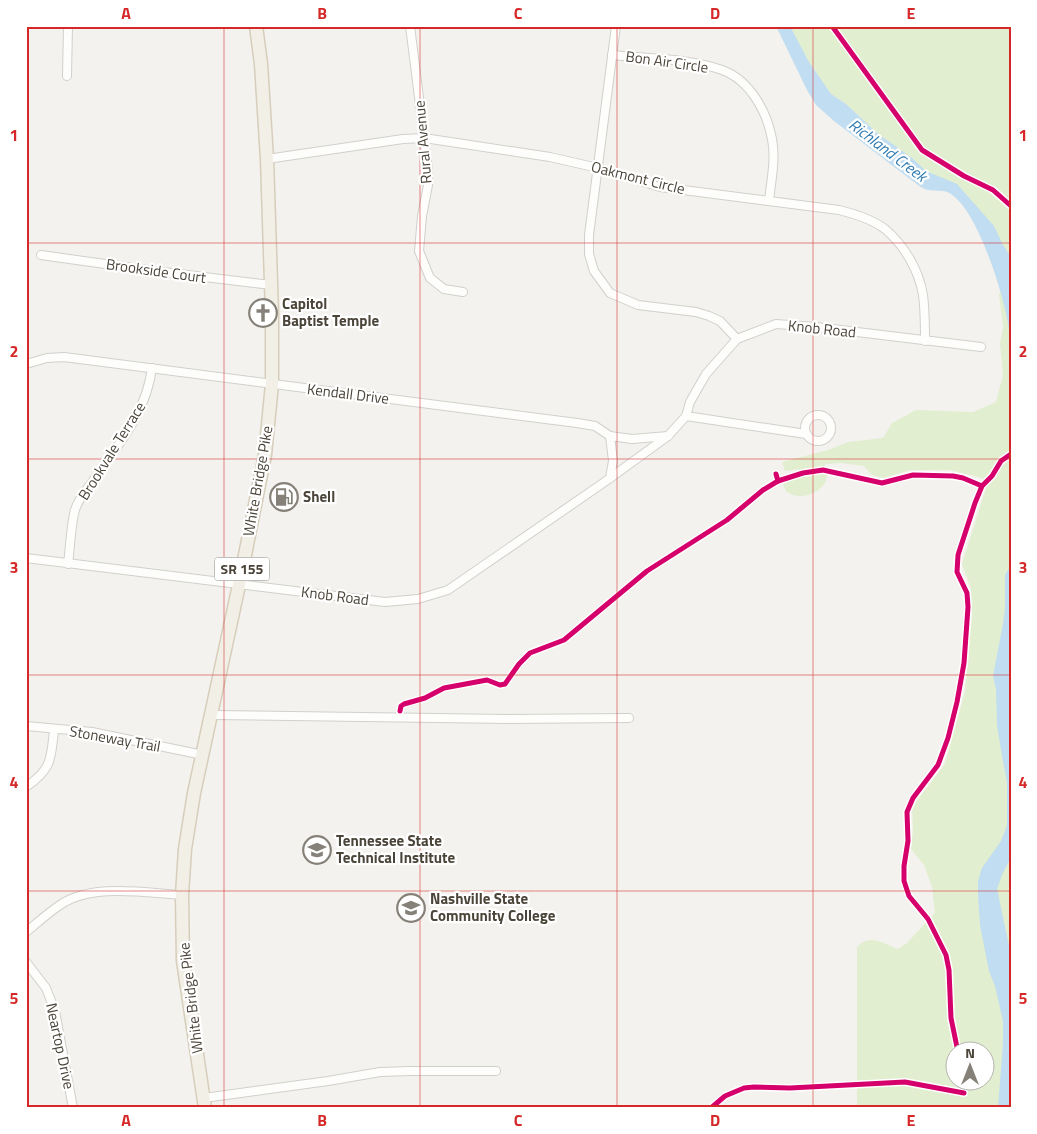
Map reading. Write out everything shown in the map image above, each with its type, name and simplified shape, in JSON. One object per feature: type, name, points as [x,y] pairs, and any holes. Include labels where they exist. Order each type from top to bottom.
[{"type":"main road","name":"White Bridge Pike","points":[[205,1103],[183,961],[182,895],[187,839],[194,793],[212,715],[265,455],[272,384],[271,285],[262,64],[256,26]]},
{"type":"street","points":[[67,76],[68,26]]},
{"type":"street","name":"Rural Avenue","points":[[410,26],[428,186],[422,216],[419,251],[430,278],[444,289],[463,292]]},
{"type":"street","points":[[616,26],[589,235],[590,254],[594,271],[610,293],[638,305],[696,312],[709,316],[720,321],[737,338]]},
{"type":"street","name":"Bon Air Circle","points":[[612,55],[695,64],[724,71],[739,80],[753,95],[764,114],[772,140],[773,158],[769,201]]},
{"type":"street","name":"Oakmont Circle","points":[[266,159],[403,138],[424,138],[550,157],[598,168],[660,187],[859,215],[884,229],[913,264],[923,294],[925,341]]},
{"type":"street","name":"Brookside Court","points":[[42,255],[271,285]]},
{"type":"street","name":"Knob Road","points":[[26,558],[385,602],[418,599],[448,590],[668,436],[686,416],[690,402],[706,374],[737,338],[776,324],[981,347]]},
{"type":"street","name":"Kendall Drive","points":[[26,364],[47,358],[64,357],[577,423],[594,426],[610,436],[632,439],[668,436]]},
{"type":"street","name":"Brookvale Terrace","points":[[68,564],[75,510],[144,405],[152,368]]},
{"type":"street","points":[[686,416],[806,434]]},
{"type":"street","points":[[610,436],[613,462],[610,478]]},
{"type":"street","points":[[212,715],[498,719],[629,718]]},
{"type":"street","name":"Stoneway Trail","points":[[26,726],[92,732],[203,755]]},
{"type":"street","points":[[26,787],[39,778],[49,766],[54,730]]},
{"type":"street","points":[[26,932],[61,904],[84,895],[122,891],[182,895]]},
{"type":"street","name":"Neartop Drive","points":[[26,962],[46,988],[54,1011],[73,1108]]},
{"type":"street","points":[[205,1103],[380,1072],[410,1070],[496,1071]]},
{"type":"green space","points":[[790,26],[1011,26],[1011,1108],[857,1108],[857,947],[867,941],[877,940],[898,949],[907,943],[935,913],[932,887],[924,865],[911,849],[912,811],[916,802],[945,764],[965,692],[972,618],[971,589],[962,564],[986,488],[982,478],[950,470],[911,470],[883,478],[872,475],[864,466],[841,463],[825,464],[827,476],[822,487],[811,494],[798,496],[786,491],[783,484],[791,481],[800,469],[785,471],[782,462],[828,450],[848,442],[883,438],[892,423],[916,410],[973,412],[996,402],[1003,375],[1000,344],[1003,327],[999,295],[1009,264],[994,226],[912,158],[877,133],[846,104],[831,94],[809,62]]},
{"type":"water","name":"Richland Creek","points":[[776,26],[790,26],[809,62],[831,94],[846,104],[877,133],[912,158],[926,171],[957,184],[994,226],[1011,257],[1011,357],[1008,323],[994,272],[979,234],[961,203],[948,192],[928,190],[918,185],[816,105]]},
{"type":"water","points":[[1011,565],[1011,857],[997,889],[1011,955],[1011,1108],[998,1108],[1003,1021],[995,986],[989,971],[980,925],[978,881],[982,868],[1001,841],[1007,826],[1007,782],[997,725],[996,689],[993,676],[1003,624],[1005,575]]},
{"type":"cycle path","points":[[832,26],[922,150],[964,176],[993,190],[1011,206]]},
{"type":"cycle path","points":[[956,1042],[951,1018],[949,970],[946,955],[928,919],[909,896],[904,881],[908,841],[907,812],[913,798],[938,765],[948,738],[957,702],[964,663],[968,607],[967,593],[957,572],[958,555],[982,486],[992,476],[1001,461],[1011,454]]},
{"type":"cycle path","points":[[776,474],[778,481],[803,473],[823,470],[882,483],[913,475],[953,476],[982,486]]},
{"type":"cycle path","points":[[400,711],[401,706],[404,704],[425,698],[444,688],[487,680],[500,685],[505,684],[519,664],[530,653],[564,640],[647,571],[727,520],[763,490],[778,481]]},
{"type":"cycle path","points":[[711,1108],[725,1096],[744,1088],[754,1087],[790,1088],[905,1082],[964,1093]]},
{"type":"place","name":"Capitol Baptist Temple","points":[[263,313]]},
{"type":"place","name":"Shell","points":[[284,497]]},
{"type":"place","name":"Tennessee State Technical Institute","points":[[317,850]]},
{"type":"place","name":"Nashville State Community College","points":[[411,908]]}]
